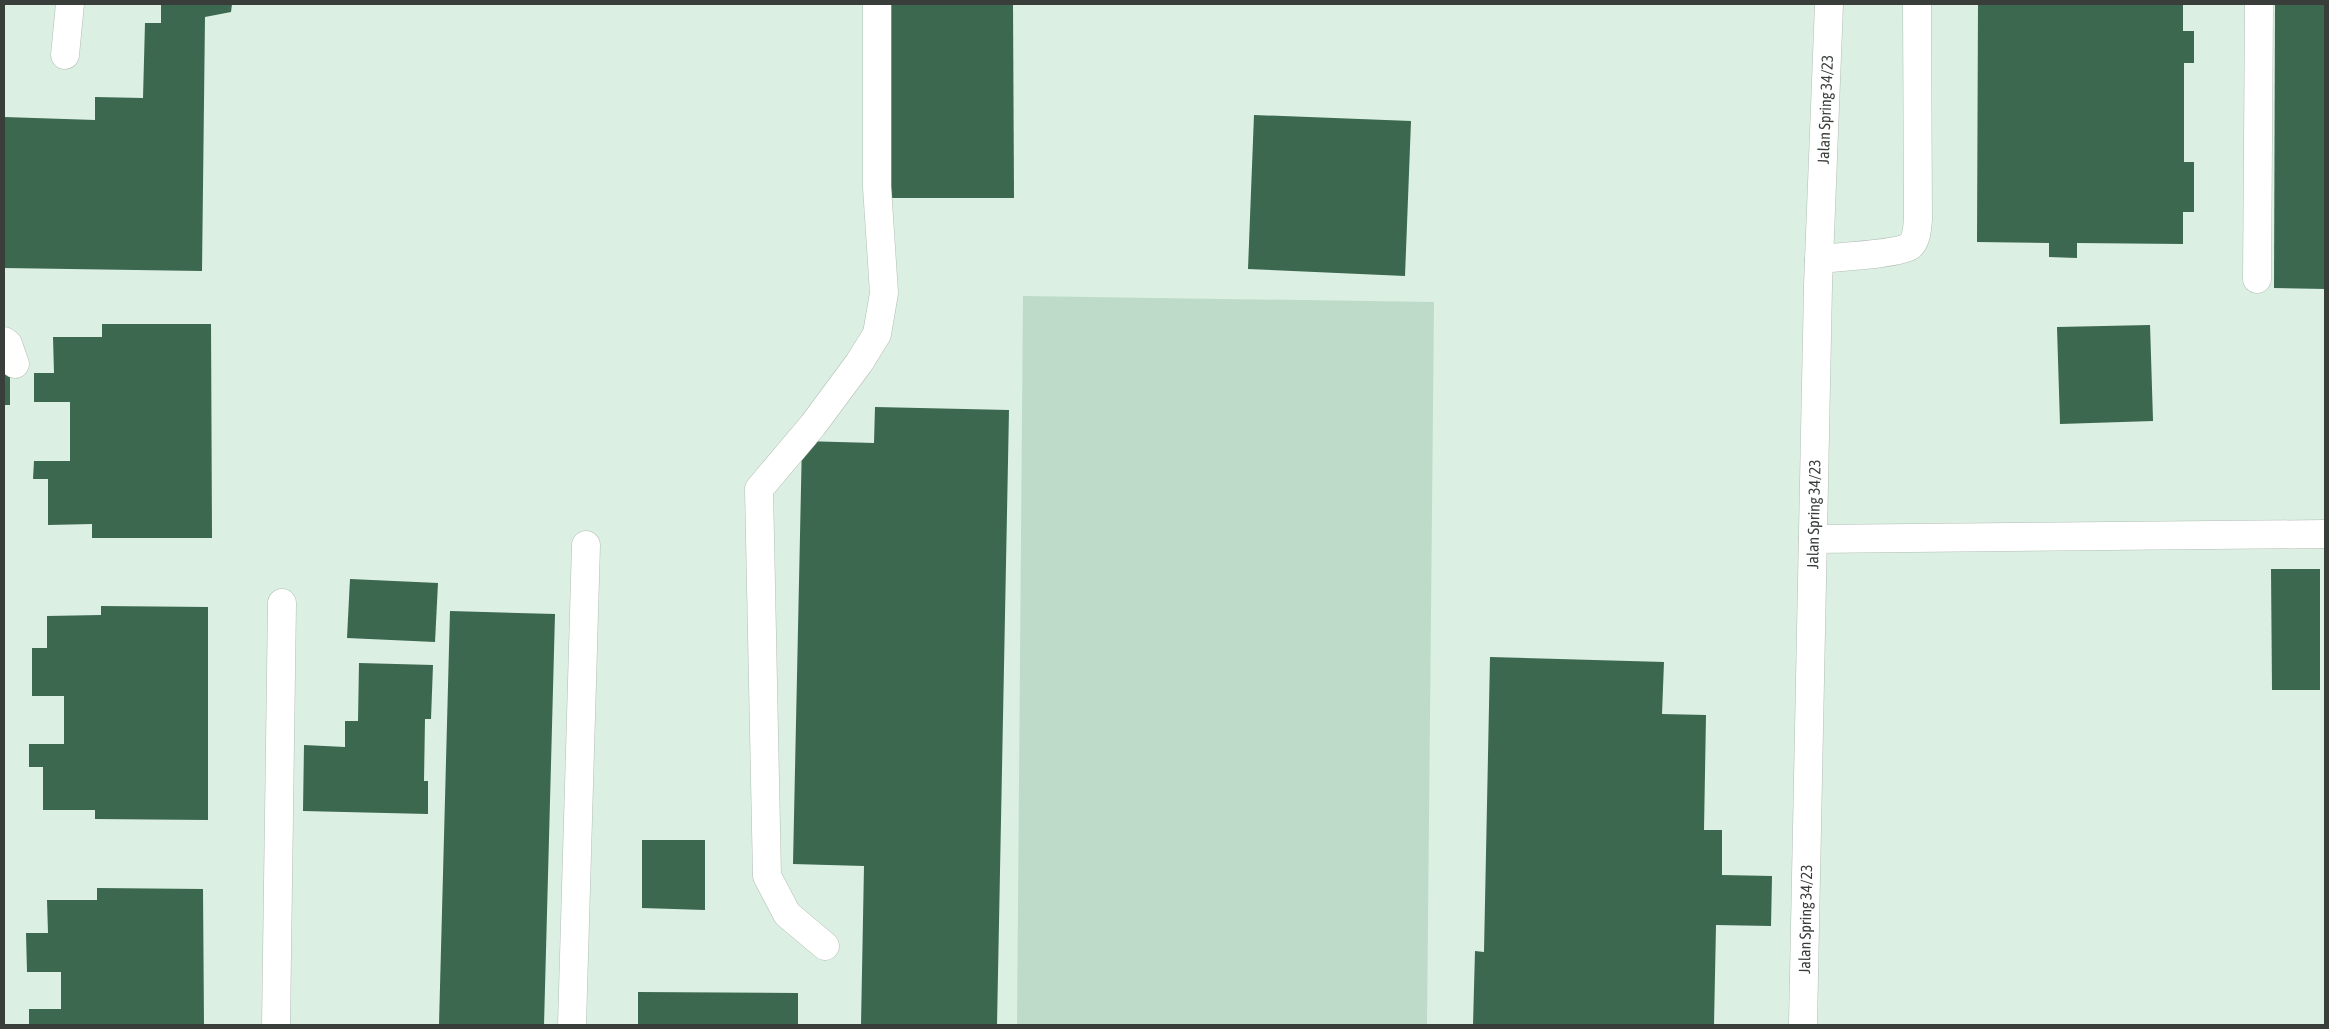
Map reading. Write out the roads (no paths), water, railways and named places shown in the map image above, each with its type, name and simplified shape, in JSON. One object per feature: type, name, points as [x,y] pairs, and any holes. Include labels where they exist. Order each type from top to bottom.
[{"type":"lane","points":[[65,55],[70,4]]},
{"type":"lane","points":[[825,946],[788,914],[767,876],[759,489],[813,425],[859,363],[877,334],[884,293],[877,187],[877,4]]},
{"type":"lane","name":"Jalan Spring 34/23","points":[[1803,1025],[1819,258],[1829,4]]},
{"type":"lane","points":[[1819,258],[1897,251],[1910,246],[1916,235],[1918,220],[1917,4]]},
{"type":"lane","points":[[2257,279],[2259,4]]},
{"type":"lane","points":[[1812,539],[2325,534]]},
{"type":"lane","points":[[572,1025],[586,545]]},
{"type":"lane","points":[[276,1025],[282,603]]}]
